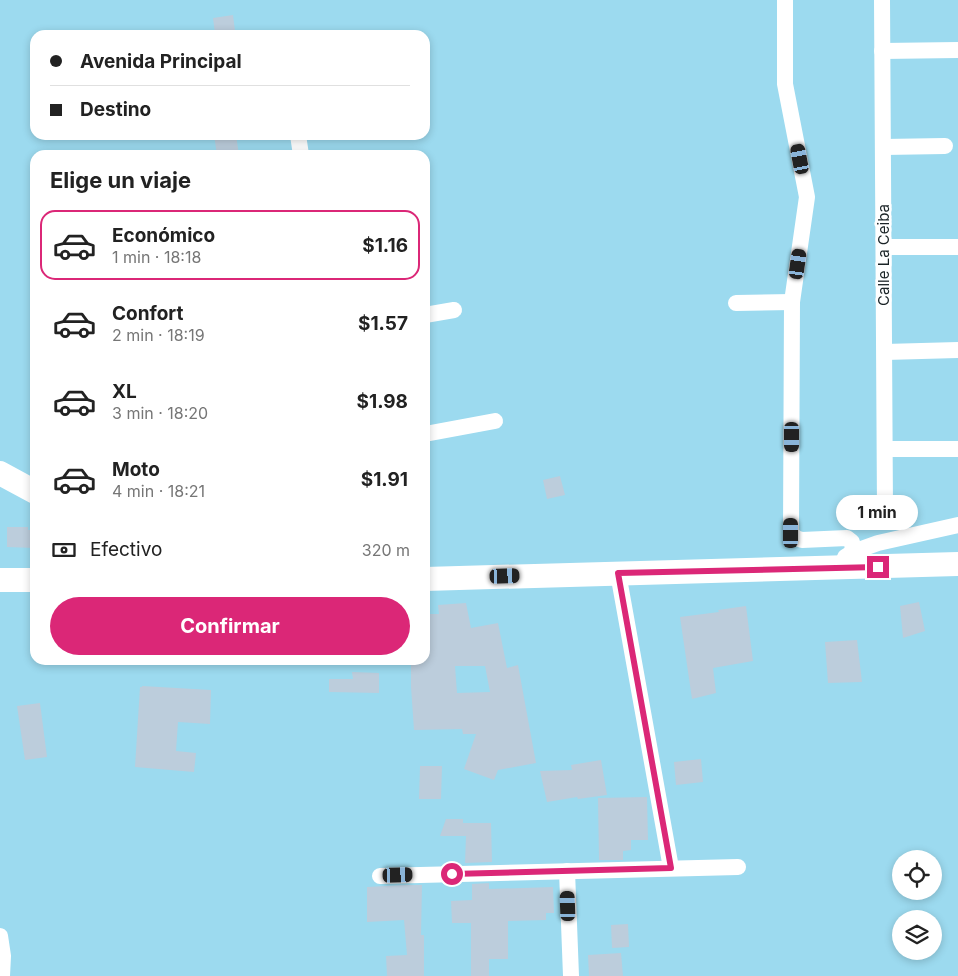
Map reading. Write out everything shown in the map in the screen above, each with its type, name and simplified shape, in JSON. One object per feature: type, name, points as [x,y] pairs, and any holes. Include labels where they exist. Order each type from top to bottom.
[{"type":"main road","points":[[0,473],[30,489]]},
{"type":"main road","points":[[430,579],[958,564]]},
{"type":"main road","points":[[0,580],[30,580]]},
{"type":"street","points":[[785,0],[785,84],[807,197],[792,302],[791,533],[796,538],[802,540],[847,538],[852,542],[853,552]]},
{"type":"street","name":"Calle La Ceiba","points":[[882,0],[886,511]]},
{"type":"street","points":[[882,52],[958,50]]},
{"type":"street","points":[[884,147],[945,146]]},
{"type":"street","points":[[884,248],[958,247]]},
{"type":"street","points":[[736,303],[792,302]]},
{"type":"street","points":[[430,314],[454,310]]},
{"type":"street","points":[[885,352],[958,350]]},
{"type":"street","points":[[430,433],[495,421]]},
{"type":"street","points":[[885,449],[958,449]]},
{"type":"street","points":[[828,568],[853,552],[878,543],[958,526]]},
{"type":"street","points":[[618,573],[671,868]]},
{"type":"street","points":[[380,876],[738,867]]},
{"type":"street","points":[[567,871],[571,976]]},
{"type":"street","points":[[0,936],[2,976]]},
{"type":"shaded area","points":[[0,0],[958,0],[958,976],[0,976]]},
{"type":"building","points":[[233,15],[235,30],[214,30],[213,18]]},
{"type":"building","points":[[215,140],[237,140],[238,150],[216,150]]},
{"type":"building","points":[[560,476],[565,495],[547,499],[543,480]]},
{"type":"building","points":[[7,527],[28,527],[28,530],[30,530],[30,548],[7,547]]},
{"type":"building","points":[[919,602],[925,631],[903,638],[900,606]]},
{"type":"building","points":[[466,603],[471,628],[498,623],[507,668],[518,665],[536,763],[498,770],[494,780],[464,769],[476,734],[463,734],[462,729],[414,730],[411,665],[430,665],[430,614],[439,614],[438,605]],"holes":[[[455,666],[485,666],[490,692],[457,693]]]},
{"type":"building","points":[[746,606],[753,661],[713,668],[716,693],[692,699],[680,617]]},
{"type":"building","points":[[857,640],[862,682],[828,683],[825,642]]},
{"type":"building","points":[[352,672],[379,673],[379,693],[329,692],[329,679],[353,679]]},
{"type":"building","points":[[140,687],[211,690],[210,724],[178,722],[176,751],[196,753],[194,772],[135,767]]},
{"type":"building","points":[[40,703],[47,757],[25,760],[17,706]]},
{"type":"building","points":[[701,759],[703,782],[676,785],[674,762]]},
{"type":"building","points":[[601,760],[607,795],[547,802],[540,771],[572,770],[571,765]]},
{"type":"building","points":[[420,766],[442,766],[441,799],[419,799]]},
{"type":"building","points":[[647,797],[648,840],[631,840],[631,850],[623,851],[623,860],[599,860],[598,798]]},
{"type":"building","points":[[446,819],[463,819],[463,823],[491,823],[492,862],[465,863],[466,836],[440,836]]},
{"type":"building","points":[[489,883],[489,889],[553,887],[554,913],[546,913],[546,920],[508,921],[508,959],[489,959],[489,976],[471,976],[471,923],[452,923],[451,901],[472,900],[472,884]]},
{"type":"building","points":[[422,885],[421,935],[424,935],[424,976],[387,976],[386,956],[407,955],[404,920],[367,922],[367,887]]},
{"type":"building","points":[[628,924],[629,947],[612,948],[611,925]]},
{"type":"building","points":[[621,953],[623,976],[589,976],[588,955]]},
{"type":"route","points":[[452,874],[671,868],[618,573],[878,567]]}]
